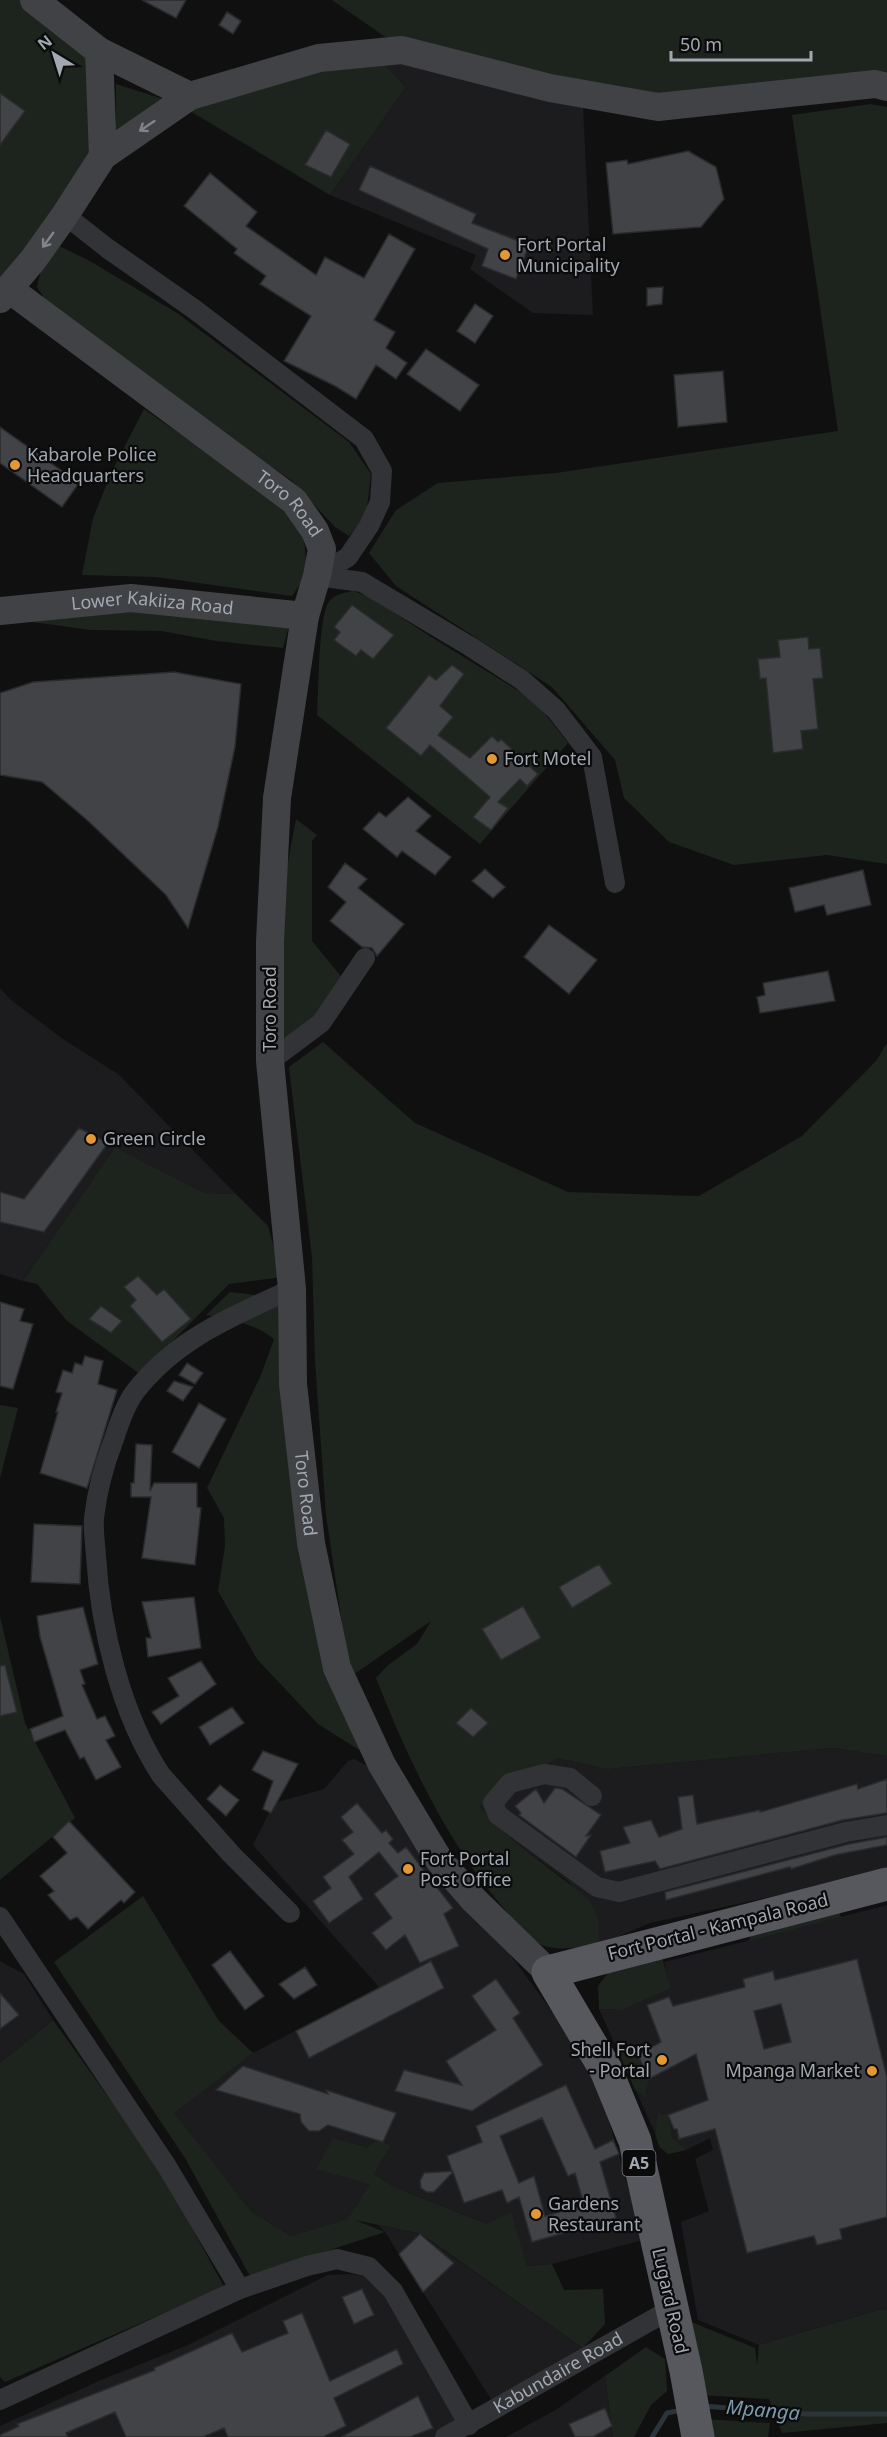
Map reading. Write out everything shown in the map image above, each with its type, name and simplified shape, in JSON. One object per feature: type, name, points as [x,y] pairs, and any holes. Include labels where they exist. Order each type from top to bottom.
[{"type":"highway","name":"Fort Portal - Kampala Road","points":[[549,1972],[887,1884]]},
{"type":"highway","name":"Lugard Road","points":[[549,1972],[606,2070],[635,2141],[686,2371],[696,2429]]},
{"type":"main road","points":[[34,0],[99,51],[190,96]]},
{"type":"main road","points":[[103,156],[190,96],[319,58],[402,50],[550,88],[658,107],[874,84],[887,87]]},
{"type":"main road","points":[[99,51],[103,156]]},
{"type":"main road","name":"Toro Road","points":[[103,156],[65,216],[4,294],[294,501],[315,531],[322,549],[305,616],[277,798],[270,942],[270,1061],[292,1289],[293,1384],[311,1543],[337,1668],[382,1765],[439,1860],[474,1900],[549,1972]]},
{"type":"main road","name":"Lower Kakiiza Road","points":[[0,611],[131,597],[305,616]]},
{"type":"street","points":[[65,216],[194,309],[364,439],[382,471],[380,502],[369,526],[348,557],[317,576]]},
{"type":"street","points":[[317,576],[362,582],[522,680],[556,710],[592,757],[615,883]]},
{"type":"street","points":[[270,1061],[321,1023],[365,958]]},
{"type":"street","points":[[290,1913],[231,1854],[152,1762],[117,1676],[106,1635],[100,1603],[94,1520],[105,1462],[123,1414],[134,1394],[176,1352],[210,1327],[292,1289]]},
{"type":"street","points":[[592,1796],[570,1778],[544,1774],[510,1783],[493,1803],[498,1815],[597,1887],[619,1892],[835,1834],[887,1825]]},
{"type":"street","points":[[2,1928],[166,2165],[240,2289]]},
{"type":"street","points":[[1,2398],[240,2289],[307,2266],[337,2259],[369,2267],[393,2291],[469,2425]]},
{"type":"street","name":"Kabundaire Road","points":[[445,2437],[672,2308]]},
{"type":"shaded area","points":[[0,0],[27,0],[78,38],[103,84],[97,154],[0,294]]},
{"type":"shaded area","points":[[332,0],[887,0],[887,77],[660,107],[407,52]]},
{"type":"shaded area","points":[[382,62],[415,65],[583,106],[593,315],[533,313],[470,269],[476,255],[330,195],[406,87]]},
{"type":"shaded area","points":[[382,62],[406,87],[330,195],[190,111],[201,104],[325,66]]},
{"type":"shaded area","points":[[116,84],[166,100],[116,130]]},
{"type":"shaded area","points":[[871,104],[887,107],[887,864],[827,855],[734,865],[669,842],[624,798],[615,760],[552,687],[396,586],[369,553],[396,510],[438,483],[556,473],[838,431],[792,115]]},
{"type":"shaded area","points":[[59,246],[88,260],[177,313],[349,442],[371,474],[366,516],[349,536],[335,527],[291,480],[55,314],[37,287],[44,257]]},
{"type":"shaded area","points":[[144,409],[287,508],[304,538],[307,574],[292,596],[156,577],[82,575],[93,518],[113,469]]},
{"type":"shaded area","points":[[353,591],[370,597],[535,701],[568,743],[480,844],[317,715],[322,625],[325,612],[328,603],[333,598]]},
{"type":"shaded area","points":[[119,608],[289,626],[283,648],[216,641],[162,631],[91,630],[17,620]]},
{"type":"shaded area","points":[[296,819],[317,835],[312,841],[312,941],[349,986],[286,1053],[274,938]]},
{"type":"shaded area","name":"Green Circle","points":[[0,988],[11,1000],[63,1039],[118,1074],[236,1194],[204,1193],[115,1147],[23,1281],[0,1274]]},
{"type":"shaded area","points":[[323,1042],[415,1123],[568,1192],[699,1196],[802,1136],[876,1061],[887,1043],[887,1756],[833,1748],[607,1769],[557,1758],[497,1792],[480,1807],[515,1842],[590,1900],[598,1919],[599,1945],[556,1948],[532,1940],[516,1924],[463,1854],[430,1797],[401,1738],[376,1678],[387,1666],[417,1644],[431,1621],[350,1677],[326,1515],[315,1362],[312,1257],[289,1067]]},
{"type":"shaded area","points":[[115,1147],[204,1193],[236,1194],[268,1226],[282,1277],[229,1284],[140,1374],[67,1321],[37,1284],[23,1281]]},
{"type":"shaded area","points":[[230,1292],[293,1299],[311,1519],[372,1758],[318,1724],[257,1659],[218,1591],[225,1546],[224,1518],[207,1488],[261,1375],[274,1339],[250,1326],[206,1315]]},
{"type":"shaded area","points":[[0,1405],[18,1408],[0,1478]]},
{"type":"shaded area","points":[[0,1616],[25,1723],[75,1818],[0,1880]]},
{"type":"shaded area","points":[[833,1748],[887,1756],[887,1875],[825,1885],[650,1923],[599,1945],[570,1883],[515,1842],[480,1807],[492,1794],[544,1768],[557,1758],[607,1769]]},
{"type":"shaded area","points":[[354,1759],[375,1770],[570,2036],[603,2100],[643,2240],[552,2264],[527,2266],[487,2224],[396,2188],[374,2174],[391,2146],[369,2147],[333,2138],[371,2184],[349,2219],[291,2236],[252,2212],[173,2113],[253,2053],[379,1987],[253,1845],[274,1803],[324,1789],[348,1761]]},
{"type":"shaded area","points":[[143,1896],[219,2021],[253,2053],[174,2113],[252,2212],[291,2236],[348,2219],[370,2184],[316,2169],[333,2138],[368,2147],[378,2140],[391,2146],[374,2174],[396,2188],[487,2224],[511,2212],[527,2266],[552,2264],[564,2290],[603,2289],[605,2324],[583,2348],[421,2234],[355,2220],[385,2232],[250,2276],[185,2158],[54,1962]]},
{"type":"shaded area","points":[[837,1903],[841,1917],[749,1941],[752,1932]]},
{"type":"shaded area","points":[[887,1905],[887,2310],[882,2309],[759,2345],[698,2320],[681,2222],[709,2211],[695,2159],[713,2150],[710,2138],[686,2150],[668,2154],[659,2147],[599,2009],[622,2010],[670,1988],[664,1962]]},
{"type":"shaded area","points":[[659,1948],[671,1988],[622,2010],[599,2009],[598,1986],[611,1969]]},
{"type":"shaded area","points":[[0,1961],[24,1974],[53,2020],[0,2063]]},
{"type":"shaded area","points":[[53,2020],[161,2171],[224,2287],[5,2382],[0,2377],[0,2063]]},
{"type":"shaded area","points":[[626,2047],[638,2055],[649,2079],[645,2097],[635,2090],[619,2052]]},
{"type":"shaded area","points":[[658,2114],[668,2115],[672,2138],[686,2150],[668,2154],[663,2150],[657,2141]]},
{"type":"shaded area","points":[[378,2225],[420,2234],[583,2348],[496,2407],[385,2232]]},
{"type":"shaded area","points":[[350,2274],[373,2278],[387,2292],[458,2420],[455,2437],[0,2437],[0,2426],[101,2380],[188,2345],[328,2275]]},
{"type":"shaded area","points":[[882,2309],[887,2310],[887,2423],[782,2433],[769,2399],[700,2395],[689,2321],[755,2348],[757,2366],[759,2345]]},
{"type":"shaded area","points":[[646,2347],[665,2359],[667,2391],[651,2405],[634,2437],[613,2437],[605,2376]]},
{"type":"shaded area","points":[[605,2376],[613,2437],[506,2437],[557,2409]]},
{"type":"shaded area","points":[[703,2419],[770,2423],[768,2437],[708,2437]]},
{"type":"building","points":[[142,0],[186,0],[176,18]]},
{"type":"building","points":[[227,12],[241,21],[233,34],[219,25]]},
{"type":"building","points":[[0,93],[25,111],[0,145]]},
{"type":"building","points":[[326,130],[350,144],[331,177],[305,165]]},
{"type":"building","points":[[688,151],[716,167],[724,199],[701,227],[613,234],[606,163],[627,160],[628,164]]},
{"type":"building","points":[[370,166],[476,214],[472,223],[529,245],[516,279],[482,266],[488,249],[359,190]]},
{"type":"building","points":[[210,173],[257,212],[246,226],[316,275],[325,257],[364,278],[389,234],[415,249],[374,320],[395,332],[386,348],[407,363],[396,379],[376,365],[356,399],[284,361],[311,316],[260,284],[266,276],[234,253],[237,249],[184,206]]},
{"type":"building","points":[[663,287],[662,304],[647,306],[647,288]]},
{"type":"building","points":[[475,304],[493,316],[475,343],[457,331]]},
{"type":"building","points":[[426,349],[479,385],[460,411],[407,374]]},
{"type":"building","points":[[723,371],[727,422],[678,427],[674,375]]},
{"type":"building","points":[[0,427],[79,483],[62,507],[0,463]]},
{"type":"building","points":[[352,605],[394,635],[373,659],[361,650],[356,656],[334,640],[340,632],[334,627]]},
{"type":"building","points":[[808,637],[809,649],[820,648],[823,678],[813,679],[818,729],[801,731],[803,749],[773,753],[766,678],[760,679],[758,659],[780,657],[778,640]]},
{"type":"building","points":[[452,665],[464,674],[440,706],[453,717],[438,735],[470,758],[492,736],[498,742],[501,739],[538,774],[527,786],[520,779],[498,802],[508,808],[491,830],[473,817],[490,797],[430,745],[421,756],[386,728],[429,675],[436,680]]},
{"type":"building","points":[[174,672],[241,684],[235,747],[218,827],[188,928],[166,895],[87,820],[42,782],[0,775],[0,693],[33,682]]},
{"type":"building","points":[[408,797],[431,816],[416,831],[451,857],[435,875],[402,851],[397,857],[363,829],[379,812],[386,817]]},
{"type":"building","points":[[345,863],[367,879],[358,888],[404,924],[377,956],[372,948],[362,947],[330,921],[346,902],[328,887]]},
{"type":"building","points":[[485,869],[505,887],[493,898],[472,881]]},
{"type":"building","points":[[863,870],[871,905],[827,915],[824,905],[795,912],[789,888]]},
{"type":"building","points":[[549,925],[597,960],[569,994],[524,957]]},
{"type":"building","points":[[828,971],[835,1001],[760,1013],[757,997],[765,995],[763,983]]},
{"type":"building","points":[[79,1128],[108,1143],[44,1232],[0,1222],[0,1192],[24,1199]]},
{"type":"building","points":[[138,1276],[157,1295],[164,1289],[191,1319],[162,1342],[130,1306],[136,1300],[124,1287]]},
{"type":"building","points":[[0,1302],[24,1309],[20,1321],[33,1324],[13,1389],[0,1386]]},
{"type":"building","points":[[101,1306],[122,1321],[111,1333],[89,1319]]},
{"type":"building","points":[[85,1356],[103,1361],[98,1384],[117,1390],[87,1488],[40,1473],[58,1412],[56,1412],[62,1393],[56,1392],[63,1370],[72,1373],[75,1363],[82,1365]]},
{"type":"building","points":[[187,1363],[203,1373],[195,1384],[179,1375]]},
{"type":"building","points":[[174,1381],[193,1387],[183,1401],[167,1391]]},
{"type":"building","points":[[199,1403],[226,1419],[199,1468],[172,1452]]},
{"type":"building","points":[[136,1444],[152,1445],[150,1491],[154,1483],[197,1483],[197,1507],[201,1508],[195,1565],[142,1558],[151,1497],[131,1497]]},
{"type":"building","points":[[34,1524],[82,1526],[80,1584],[31,1582]]},
{"type":"building","points":[[599,1564],[612,1584],[572,1608],[559,1587]]},
{"type":"building","points":[[194,1597],[201,1648],[148,1657],[146,1638],[151,1638],[142,1602]]},
{"type":"building","points":[[523,1606],[541,1638],[501,1660],[482,1629]]},
{"type":"building","points":[[83,1607],[98,1664],[80,1670],[85,1684],[82,1685],[97,1719],[105,1716],[115,1736],[106,1740],[121,1767],[96,1780],[84,1757],[80,1759],[65,1730],[34,1742],[30,1729],[63,1716],[40,1637],[37,1616]]},
{"type":"building","points":[[201,1661],[216,1684],[161,1724],[152,1712],[179,1696],[168,1678]]},
{"type":"building","points":[[5,1665],[17,1712],[0,1716],[0,1666]]},
{"type":"building","points":[[232,1707],[244,1723],[210,1745],[199,1727]]},
{"type":"building","points":[[471,1708],[488,1723],[473,1737],[456,1723]]},
{"type":"building","points":[[263,1751],[298,1764],[271,1813],[263,1809],[273,1781],[252,1770]]},
{"type":"building","points":[[887,1779],[887,1813],[843,1820],[660,1869],[655,1861],[605,1872],[600,1851],[630,1843],[623,1827],[651,1820],[659,1837],[682,1829],[678,1797],[693,1795],[697,1824],[760,1810],[760,1812],[857,1784],[858,1789]]},
{"type":"building","points":[[220,1785],[239,1800],[226,1816],[207,1799]]},
{"type":"building","points":[[555,1788],[562,1789],[601,1815],[586,1836],[591,1835],[576,1857],[519,1815],[521,1813],[515,1806],[536,1789],[544,1803]]},
{"type":"building","points":[[357,1803],[382,1833],[386,1830],[393,1839],[389,1843],[398,1853],[406,1847],[453,1908],[444,1914],[459,1946],[420,1963],[405,1935],[386,1950],[372,1933],[392,1918],[374,1894],[398,1876],[379,1852],[349,1877],[363,1899],[329,1923],[313,1901],[331,1888],[323,1877],[354,1854],[342,1840],[353,1832],[341,1817]]},
{"type":"building","points":[[69,1821],[135,1892],[124,1903],[121,1900],[88,1929],[77,1917],[70,1920],[48,1895],[54,1891],[40,1876],[67,1853],[53,1837]]},
{"type":"building","points":[[887,1837],[887,1845],[835,1855],[791,1869],[790,1867],[666,1900],[665,1892],[849,1844]]},
{"type":"building","points":[[230,1951],[264,1996],[245,2010],[212,1965]]},
{"type":"building","points":[[857,1959],[887,2077],[887,2217],[840,2229],[842,2239],[817,2245],[814,2236],[747,2253],[715,2129],[679,2139],[677,2129],[674,2129],[668,2115],[708,2100],[696,2054],[649,2079],[638,2055],[661,2042],[647,2005],[669,1997],[673,2006],[745,1987],[743,1979],[773,1971],[775,1980]],"holes":[[[781,2004],[791,2042],[764,2049],[754,2011]]]},
{"type":"building","points":[[431,1961],[444,1988],[309,2058],[296,2031]]},
{"type":"building","points":[[305,1967],[317,1985],[294,1999],[279,1984]]},
{"type":"building","points":[[496,1979],[520,2013],[513,2018],[543,2065],[472,2111],[395,2091],[404,2070],[462,2085],[446,2061],[496,2030],[472,1996]]},
{"type":"building","points":[[0,1993],[19,2015],[0,2029]]},
{"type":"building","points":[[243,2066],[328,2094],[326,2090],[396,2113],[383,2142],[328,2125],[319,2131],[309,2131],[301,2122],[300,2114],[216,2090]]},
{"type":"building","points":[[566,2085],[595,2149],[613,2140],[618,2151],[619,2154],[600,2162],[616,2218],[532,2242],[519,2197],[507,2203],[502,2190],[464,2203],[453,2172],[434,2192],[427,2192],[421,2188],[420,2181],[424,2173],[452,2171],[447,2156],[482,2142],[476,2126]],"holes":[[[542,2118],[568,2176],[575,2173],[584,2205],[545,2216],[534,2176],[519,2183],[500,2136]]]},
{"type":"building","points":[[420,2234],[454,2263],[423,2292],[399,2254]]},
{"type":"building","points":[[362,2289],[374,2315],[354,2324],[342,2297]]},
{"type":"building","points":[[302,2313],[330,2381],[397,2349],[403,2364],[334,2398],[346,2426],[323,2437],[228,2437],[224,2428],[203,2437],[126,2437],[115,2412],[66,2433],[68,2437],[0,2437],[19,2426],[17,2424],[155,2370],[154,2368],[232,2333],[242,2352],[288,2333],[283,2321]]},
{"type":"building","points":[[418,2396],[433,2428],[410,2437],[341,2437]]},
{"type":"building","points":[[605,2408],[612,2426],[593,2437],[575,2437],[569,2424]]},
{"type":"waterway","name":"Mpanga","points":[[703,2406],[806,2414],[887,2414]]},
{"type":"waterway","name":"Mpanga","points":[[652,2437],[667,2413],[682,2410]]},
{"type":"place","name":"Fort Portal Municipality","points":[[505,255]]},
{"type":"place","name":"Kabarole Police Headquarters","points":[[15,465]]},
{"type":"place","name":"Fort Motel","points":[[492,759]]},
{"type":"place","name":"Green Circle","points":[[91,1139]]},
{"type":"place","name":"Fort Portal Post Office","points":[[408,1869]]},
{"type":"place","name":"Shell Fort - Portal","points":[[662,2060]]},
{"type":"place","name":"Mpanga Market","points":[[872,2071]]},
{"type":"place","name":"Gardens Restaurant","points":[[536,2214]]}]
